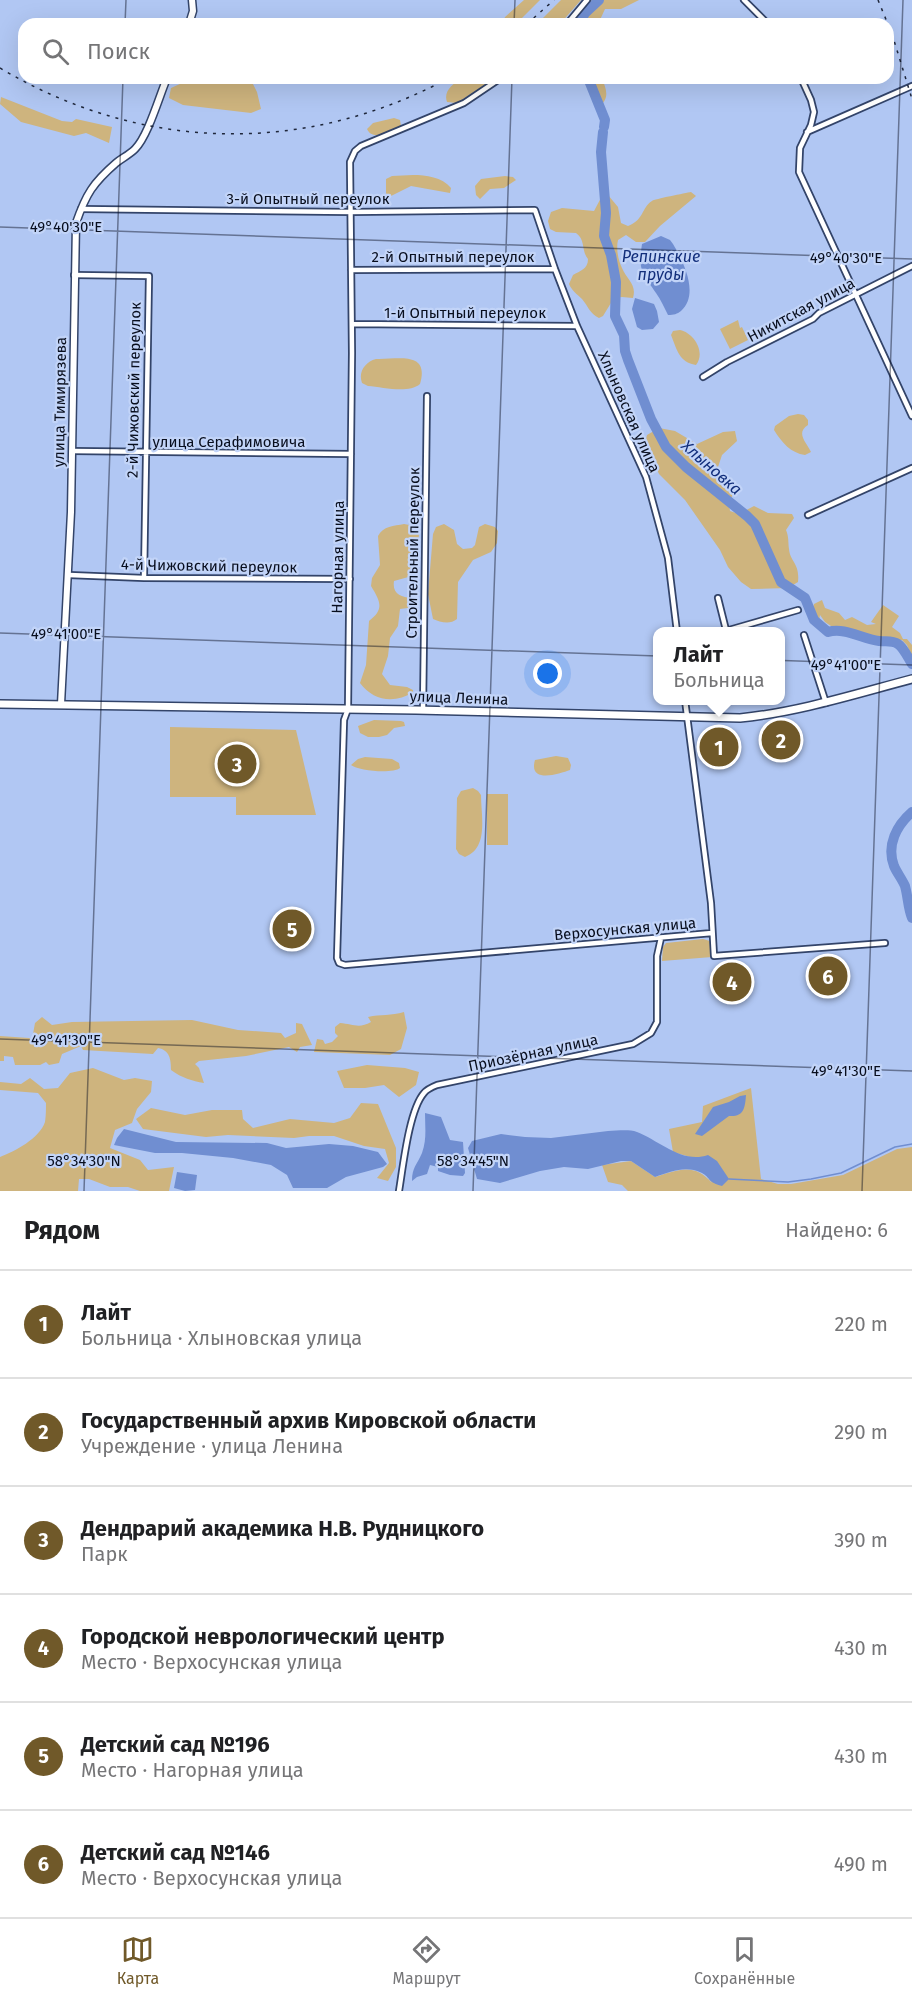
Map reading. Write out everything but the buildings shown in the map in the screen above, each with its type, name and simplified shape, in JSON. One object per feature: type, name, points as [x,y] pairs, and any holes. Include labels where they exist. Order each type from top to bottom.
[{"type":"main road","points":[[191,18],[192,0]]},
{"type":"main road","name":"улица Тимирязева","points":[[61,704],[69,575],[76,223],[86,194],[118,161],[134,150],[148,126],[165,84]]},
{"type":"main road","name":"улица Ленина","points":[[0,704],[423,710],[740,718],[774,715],[910,679]]},
{"type":"street","points":[[572,18],[587,0]]},
{"type":"street","points":[[744,0],[762,18]]},
{"type":"street","name":"Нагорная улица","points":[[345,965],[339,963],[337,958],[344,720],[348,709],[352,324],[350,162],[358,148],[464,103],[492,84]]},
{"type":"street","points":[[804,84],[813,106],[813,119],[800,148],[799,172],[912,416]]},
{"type":"street","points":[[807,132],[912,86]]},
{"type":"street","name":"3-й Опытный переулок","points":[[81,209],[351,212],[535,210]]},
{"type":"street","name":"Хлыновская улица","points":[[535,210],[577,326],[648,484],[668,558],[676,627]]},
{"type":"street","name":"Никитская улица","points":[[704,377],[727,362],[912,266]]},
{"type":"street","name":"2-й Опытный переулок","points":[[351,270],[555,269]]},
{"type":"street","name":"2-й Чижовский переулок","points":[[75,275],[148,276],[144,578]]},
{"type":"street","name":"1-й Опытный переулок","points":[[352,324],[577,326]]},
{"type":"street","name":"Строительный переулок","points":[[423,710],[427,396]]},
{"type":"street","name":"улица Серафимовича","points":[[72,451],[351,454]]},
{"type":"street","points":[[808,515],[912,468]]},
{"type":"street","name":"4-й Чижовский переулок","points":[[69,575],[144,578],[350,579]]},
{"type":"street","points":[[718,598],[723,627]]},
{"type":"street","points":[[738,627],[798,610]]},
{"type":"street","points":[[804,635],[826,703]]},
{"type":"street","points":[[686,705],[711,903],[712,933]]},
{"type":"street","name":"Верхосунская улица","points":[[345,965],[712,933],[714,956],[885,943]]},
{"type":"street","name":"Приозёрная улица","points":[[399,1191],[417,1106],[423,1094],[430,1088],[633,1044],[651,1033],[657,1022],[657,956],[661,938]]},
{"type":"shaded area","points":[[524,0],[540,0],[522,18],[505,17]]},
{"type":"shaded area","points":[[561,0],[581,0],[565,18],[543,18]]},
{"type":"shaded area","points":[[589,0],[639,0],[621,9],[605,9],[601,18],[575,18]]},
{"type":"shaded area","points":[[180,84],[253,84],[261,109],[251,113],[183,105],[169,98],[171,88]]},
{"type":"shaded area","points":[[486,84],[457,103],[447,102],[446,94],[452,85]]},
{"type":"shaded area","points":[[587,84],[604,84],[606,95],[602,104],[596,104]]},
{"type":"shaded area","points":[[1,97],[62,121],[72,122],[76,119],[112,127],[109,143],[86,133],[74,136],[21,122],[0,104]]},
{"type":"shaded area","points":[[394,118],[400,120],[401,126],[387,133],[373,135],[367,129],[373,123]]},
{"type":"shaded area","points":[[413,175],[438,179],[451,188],[450,193],[411,186],[389,197],[386,193],[386,179],[392,176]]},
{"type":"shaded area","points":[[505,176],[516,180],[504,188],[490,189],[480,199],[476,195],[475,186],[481,179]]},
{"type":"shaded area","points":[[691,192],[696,196],[660,226],[645,242],[636,242],[626,235],[618,240],[618,258],[633,286],[633,298],[614,298],[603,316],[599,318],[596,316],[569,284],[573,275],[583,269],[588,262],[581,239],[576,233],[556,232],[550,229],[548,221],[551,212],[562,208],[594,211],[602,196],[608,195],[618,207],[621,223],[628,226],[640,217],[652,201]]},
{"type":"shaded area","points":[[738,320],[748,340],[730,349],[720,329]]},
{"type":"shaded area","points":[[680,330],[690,335],[697,344],[700,354],[696,365],[682,358],[677,350],[671,335],[673,331]]},
{"type":"shaded area","points":[[401,358],[416,361],[422,373],[420,384],[409,389],[402,389],[368,386],[362,383],[363,368],[376,359]]},
{"type":"shaded area","points":[[804,415],[808,420],[808,425],[802,431],[802,435],[811,452],[805,455],[787,447],[774,430],[775,426],[789,416]]},
{"type":"shaded area","points":[[659,428],[675,431],[697,444],[723,432],[735,431],[737,441],[722,455],[716,473],[727,479],[735,489],[729,504],[730,511],[739,514],[754,506],[768,513],[792,514],[794,518],[786,530],[790,553],[798,571],[798,582],[788,588],[751,589],[741,582],[728,567],[720,550],[685,500],[659,474],[645,444],[647,435]]},
{"type":"shaded area","points":[[404,524],[415,526],[419,532],[417,572],[412,576],[394,581],[394,589],[404,597],[412,598],[415,607],[400,609],[398,626],[390,638],[388,656],[382,674],[390,685],[407,687],[413,692],[399,698],[385,699],[371,694],[360,683],[366,665],[369,621],[379,609],[379,601],[371,586],[372,578],[380,565],[378,536],[386,528]]},
{"type":"shaded area","points":[[444,524],[454,530],[457,544],[463,549],[472,548],[475,545],[479,527],[485,524],[495,527],[498,531],[497,543],[491,552],[473,560],[458,582],[457,619],[448,622],[433,619],[428,594],[433,534],[436,527]]},
{"type":"shaded area","points":[[822,600],[825,608],[839,613],[845,620],[852,617],[867,625],[876,624],[871,622],[883,605],[899,616],[892,627],[912,645],[912,658],[907,645],[902,640],[876,639],[868,634],[861,635],[847,630],[837,630],[825,622],[820,615],[817,623],[810,618],[814,604]]},
{"type":"shaded area","points":[[374,720],[401,721],[405,726],[394,728],[387,735],[379,737],[368,737],[360,733],[358,726]]},
{"type":"shaded area","points":[[170,727],[296,730],[316,815],[236,815],[236,797],[170,797]]},
{"type":"shaded area","points":[[556,756],[568,758],[571,765],[570,770],[546,776],[536,772],[535,760]]},
{"type":"shaded area","points":[[365,757],[392,759],[399,763],[400,768],[376,771],[351,765]]},
{"type":"shaded area","points":[[473,788],[481,795],[481,839],[473,853],[465,857],[456,849],[457,798],[461,791]]},
{"type":"shaded area","points":[[487,794],[508,794],[508,845],[487,845]]},
{"type":"shaded area","points":[[703,939],[710,941],[712,957],[662,961],[663,947],[666,943]]},
{"type":"shaded area","points":[[404,1012],[407,1028],[401,1049],[390,1055],[314,1052],[317,1039],[323,1040],[325,1044],[332,1042],[338,1036],[335,1033],[335,1027],[340,1023],[363,1025],[371,1022],[368,1017]]},
{"type":"shaded area","points":[[42,1017],[52,1025],[72,1022],[192,1020],[238,1030],[281,1033],[285,1038],[296,1033],[296,1023],[302,1024],[312,1045],[300,1047],[297,1052],[289,1047],[246,1056],[199,1061],[195,1064],[199,1068],[204,1083],[187,1079],[171,1070],[167,1053],[158,1048],[153,1054],[83,1050],[81,1046],[62,1054],[59,1063],[49,1065],[46,1062],[40,1065],[15,1065],[13,1057],[4,1056],[4,1061],[0,1061],[0,1036],[29,1038],[35,1041],[33,1034],[35,1023]]},
{"type":"shaded area","points":[[367,1065],[405,1068],[419,1072],[416,1085],[399,1097],[384,1085],[344,1088],[337,1071]]},
{"type":"shaded area","points":[[93,1068],[124,1080],[135,1078],[152,1081],[151,1092],[137,1109],[132,1123],[115,1130],[110,1148],[140,1160],[148,1170],[174,1167],[169,1191],[140,1191],[128,1187],[110,1187],[89,1179],[79,1179],[78,1191],[0,1191],[0,1157],[19,1148],[38,1134],[45,1122],[46,1103],[38,1093],[0,1090],[0,1082],[21,1084],[30,1078],[44,1089],[58,1088],[70,1073]]},
{"type":"shaded area","points":[[751,1088],[761,1179],[778,1184],[791,1184],[843,1175],[897,1149],[912,1147],[912,1191],[628,1191],[622,1185],[608,1182],[602,1165],[631,1161],[655,1177],[678,1170],[692,1170],[699,1172],[712,1183],[697,1159],[673,1152],[669,1129],[702,1122],[703,1106]]},
{"type":"shaded area","points":[[361,1103],[378,1104],[396,1148],[396,1167],[388,1181],[377,1178],[389,1163],[385,1149],[364,1146],[334,1136],[294,1138],[228,1135],[206,1137],[143,1129],[136,1119],[151,1108],[185,1115],[212,1110],[242,1110],[243,1119],[253,1128],[290,1119],[334,1123],[350,1118]]},
{"type":"water","name":"Репинские пруды","points":[[661,236],[670,240],[688,277],[687,304],[677,314],[672,315],[668,315],[641,266],[642,244]]},
{"type":"water","name":"Репинские пруды","points":[[635,298],[654,304],[659,322],[653,329],[642,330],[637,327],[632,309]]},
{"type":"water","points":[[746,1095],[741,1113],[729,1116],[702,1136],[695,1134],[713,1107]]},
{"type":"water","points":[[425,1113],[441,1117],[450,1140],[463,1142],[465,1173],[463,1176],[438,1171],[438,1167],[430,1165],[427,1174],[412,1181],[414,1169],[425,1143]]},
{"type":"water","points":[[124,1129],[176,1142],[267,1143],[286,1148],[329,1144],[353,1146],[378,1152],[387,1164],[346,1177],[327,1188],[293,1188],[287,1175],[271,1165],[233,1158],[155,1153],[114,1145]]},
{"type":"water","points":[[608,1131],[634,1131],[680,1154],[698,1157],[708,1155],[717,1161],[729,1179],[722,1186],[714,1183],[702,1173],[690,1170],[678,1170],[655,1177],[631,1161],[621,1161],[588,1169],[564,1167],[540,1171],[500,1183],[477,1179],[468,1148],[472,1141],[501,1134],[551,1138]]},
{"type":"water","points":[[177,1172],[197,1175],[195,1190],[185,1191],[174,1188]]},
{"type":"waterway","name":"Хлыновка","points":[[582,18],[599,0]]},
{"type":"waterway","name":"Хлыновка","points":[[590,84],[605,120],[604,127]]},
{"type":"waterway","name":"Хлыновка","points":[[603,132],[601,152],[606,213],[604,236],[611,255],[616,282],[615,316],[624,335],[628,360],[651,419],[666,447],[686,467],[755,524],[781,582],[805,598],[814,620],[828,632],[841,631],[873,640],[896,643],[912,664]]},
{"type":"waterway","name":"Хлыновка","points":[[912,812],[894,836],[891,851],[894,866],[905,886],[912,918]]},
{"type":"waterway","points":[[729,1179],[788,1182],[811,1179],[841,1173],[895,1147],[912,1144]]},
{"type":"railway","points":[[534,18],[554,0]]},
{"type":"railway","points":[[878,0],[885,18]]},
{"type":"railway","points":[[894,40],[912,99]]},
{"type":"railway","points":[[0,68],[18,77]]},
{"type":"railway","points":[[31,84],[54,96],[109,116],[166,129],[223,134],[280,131],[338,121],[394,103],[436,84]]},
{"type":"place","name":"Государственный архив Кировской области","points":[[781,740]]},
{"type":"place","name":"Лайт","points":[[719,747]]},
{"type":"place","name":"Дендрарий академика Н.В. Рудницкого","points":[[237,764]]},
{"type":"place","name":"Детский сад №196","points":[[292,929]]},
{"type":"place","name":"Детский сад №146","points":[[828,976]]},
{"type":"place","name":"Городской неврологический центр","points":[[732,982]]}]
